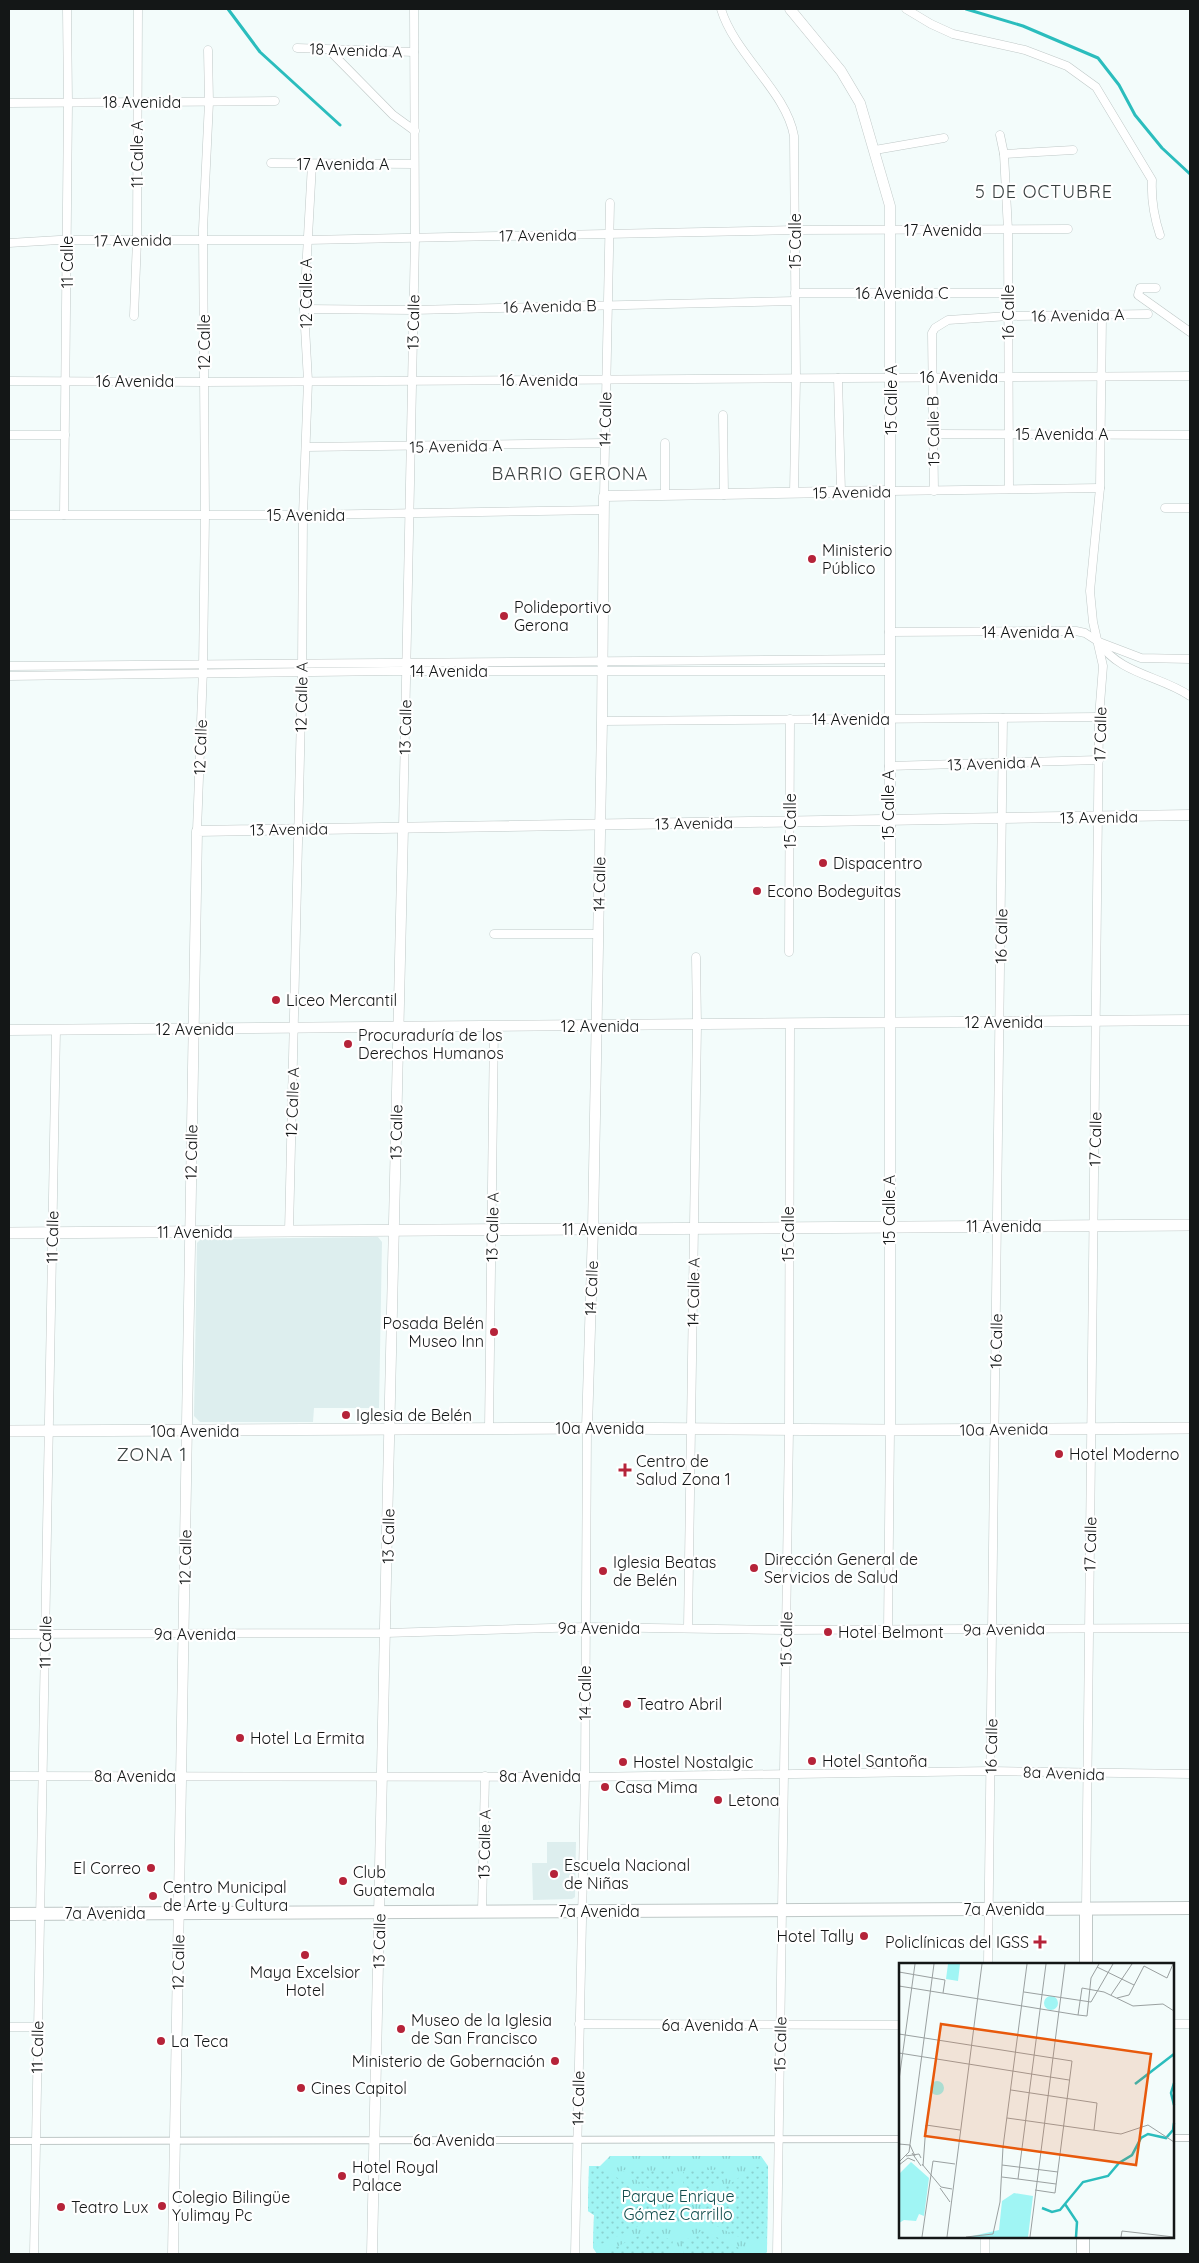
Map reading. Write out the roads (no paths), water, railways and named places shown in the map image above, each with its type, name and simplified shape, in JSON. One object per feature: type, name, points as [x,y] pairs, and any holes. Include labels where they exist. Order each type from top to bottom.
[{"type":"main road","name":"11 Avenida","points":[[9,1233],[1190,1225]]},
{"type":"main road","name":"10a Avenida","points":[[9,1431],[489,1428],[995,1430],[1190,1428]]},
{"type":"main road","name":"17 Calle","points":[[1086,1908],[1086,1963]]},
{"type":"main road","name":"7a Avenida","points":[[9,1914],[1190,1908]]},
{"type":"main road","points":[[1083,2238],[1083,2254]]},
{"type":"street","name":"11 Calle","points":[[64,516],[68,103],[67,9]]},
{"type":"street","name":"11 Calle A","points":[[134,316],[137,240],[138,9]]},
{"type":"street","name":"13 Calle","points":[[372,2254],[415,238],[414,9]]},
{"type":"street","name":"15 Calle","points":[[721,9],[734,37],[788,115],[794,136],[796,378],[794,493]]},
{"type":"street","name":"15 Calle A","points":[[790,9],[852,89],[860,103],[890,206],[891,378],[888,659],[890,1430],[888,1630]]},
{"type":"street","points":[[906,9],[931,24],[953,34],[1025,50],[1066,66],[1096,87],[1152,180],[1151,196],[1160,235]]},
{"type":"street","name":"18 Avenida A","points":[[297,48],[414,52]]},
{"type":"street","name":"12 Calle","points":[[173,2254],[197,831],[203,673],[205,515],[203,239],[209,102],[208,50]]},
{"type":"street","points":[[329,50],[394,115],[415,131]]},
{"type":"street","name":"18 Avenida","points":[[9,104],[276,101]]},
{"type":"street","name":"16 Calle","points":[[1000,135],[1004,154],[1008,230],[1009,316],[1007,377],[1009,489]]},
{"type":"street","points":[[875,150],[944,138]]},
{"type":"street","points":[[1004,154],[1073,150]]},
{"type":"street","name":"17 Avenida A","points":[[271,163],[414,164]]},
{"type":"street","name":"12 Calle A","points":[[289,1231],[299,829],[303,515],[308,381],[304,309],[312,164]]},
{"type":"street","name":"14 Calle","points":[[574,2254],[585,1777],[587,1428],[593,1229],[608,233],[610,203]]},
{"type":"street","name":"17 Avenida","points":[[9,242],[203,239],[307,240],[795,230],[1068,229]]},
{"type":"street","name":"16 Avenida A","points":[[1156,288],[1140,288],[1138,295],[1190,332]]},
{"type":"street","name":"16 Avenida C","points":[[795,297],[891,293],[1008,293]]},
{"type":"street","name":"16 Avenida B","points":[[304,309],[413,310],[607,305],[795,297]]},
{"type":"street","name":"16 Avenida A","points":[[948,320],[1009,316],[1148,314]]},
{"type":"street","name":"17 Calle","points":[[1086,1908],[1098,1022],[1099,717],[1103,666],[1090,591],[1100,488],[1102,316]]},
{"type":"street","name":"15 Calle B","points":[[934,491],[932,333],[935,328],[948,320]]},
{"type":"street","name":"16 Avenida","points":[[9,381],[204,382],[1190,376]]},
{"type":"street","points":[[838,378],[841,492]]},
{"type":"street","points":[[723,415],[724,495]]},
{"type":"street","points":[[9,434],[65,434]]},
{"type":"street","name":"15 Avenida A","points":[[934,434],[1190,435]]},
{"type":"street","name":"15 Avenida A","points":[[306,447],[605,443]]},
{"type":"street","points":[[665,443],[665,495]]},
{"type":"street","name":"15 Avenida","points":[[604,496],[1100,488]]},
{"type":"street","points":[[1165,508],[1190,508]]},
{"type":"street","name":"15 Avenida","points":[[9,515],[303,515],[604,510]]},
{"type":"street","name":"14 Avenida A","points":[[889,632],[1076,631],[1084,633],[1098,642],[1141,658],[1190,659]]},
{"type":"street","points":[[1098,642],[1107,655],[1118,663],[1165,682],[1190,696]]},
{"type":"street","name":"14 Avenida","points":[[9,676],[406,671],[888,659]]},
{"type":"street","name":"14 Avenida","points":[[9,666],[406,662],[888,671]]},
{"type":"street","name":"14 Avenida","points":[[602,721],[1099,717]]},
{"type":"street","name":"16 Calle","points":[[988,1963],[1004,718]]},
{"type":"street","name":"15 Calle","points":[[789,952],[790,719]]},
{"type":"street","name":"13 Avenida A","points":[[888,766],[1099,760]]},
{"type":"street","name":"13 Avenida","points":[[197,831],[1190,816]]},
{"type":"street","points":[[494,934],[598,934]]},
{"type":"street","name":"14 Calle A","points":[[688,1628],[697,1025],[696,957]]},
{"type":"street","name":"12 Avenida","points":[[9,1030],[790,1025],[1190,1020]]},
{"type":"street","name":"15 Calle","points":[[777,2254],[786,1630],[790,1025]]},
{"type":"street","name":"13 Calle A","points":[[489,1428],[493,1230],[494,1026]]},
{"type":"street","name":"11 Calle","points":[[34,2254],[56,1030]]},
{"type":"street","name":"9a Avenida","points":[[9,1634],[386,1633],[586,1627],[786,1630],[1190,1628]]},
{"type":"street","name":"8a Avenida","points":[[9,1776],[585,1777],[991,1771],[1088,1774],[1190,1774]]},
{"type":"street","name":"13 Calle A","points":[[482,1911],[485,1776]]},
{"type":"street","name":"6a Avenida A","points":[[579,2024],[899,2025]]},
{"type":"street","points":[[1174,2024],[1190,2024]]},
{"type":"street","points":[[9,2027],[38,2027]]},
{"type":"street","points":[[1174,2138],[1190,2138]]},
{"type":"street","name":"6a Avenida","points":[[9,2141],[899,2139]]},
{"type":"street","points":[[985,2238],[985,2254]]},
{"type":"waterway","points":[[228,9],[260,52],[340,125]]},
{"type":"waterway","points":[[966,9],[1023,26],[1098,58],[1119,85],[1135,115],[1162,148],[1190,174]]},
{"type":"place","name":"Ministerio Público","points":[[812,559]]},
{"type":"place","name":"Polideportivo Gerona","points":[[504,616]]},
{"type":"place","name":"Dispacentro","points":[[823,863]]},
{"type":"place","name":"Econo Bodeguitas","points":[[757,891]]},
{"type":"place","name":"Liceo Mercantil","points":[[276,1000]]},
{"type":"place","name":"Procuraduría de los Derechos Humanos","points":[[348,1044]]},
{"type":"place","name":"Posada Belén Museo Inn","points":[[494,1332]]},
{"type":"place","name":"Iglesia de Belén","points":[[346,1415]]},
{"type":"place","name":"Hotel Moderno","points":[[1059,1454]]},
{"type":"place","name":"Centro de Salud Zona 1","points":[[625,1470]]},
{"type":"place","name":"Dirección General de Servicios de Salud","points":[[754,1568]]},
{"type":"place","name":"Iglesia Beatas de Belén","points":[[603,1571]]},
{"type":"place","name":"Hotel Belmont","points":[[828,1632]]},
{"type":"place","name":"Teatro Abril","points":[[627,1704]]},
{"type":"place","name":"Hotel La Ermita","points":[[240,1738]]},
{"type":"place","name":"Hotel Santoña","points":[[812,1761]]},
{"type":"place","name":"Hostel Nostalgic","points":[[623,1762]]},
{"type":"place","name":"Casa Mima","points":[[605,1787]]},
{"type":"place","name":"Letona","points":[[718,1800]]},
{"type":"place","name":"El Correo","points":[[151,1868]]},
{"type":"place","name":"Escuela Nacional de Niñas","points":[[554,1874]]},
{"type":"place","name":"Club Guatemala","points":[[343,1881]]},
{"type":"place","name":"Centro Municipal de Arte y Cultura","points":[[153,1896]]},
{"type":"place","name":"Hotel Tally","points":[[864,1936]]},
{"type":"place","name":"Policlínicas del IGSS","points":[[1040,1942]]},
{"type":"place","name":"Maya Excelsior Hotel","points":[[305,1955]]},
{"type":"place","name":"Museo de la Iglesia de San Francisco","points":[[401,2029]]},
{"type":"place","name":"La Teca","points":[[161,2041]]},
{"type":"place","name":"Ministerio de Gobernación","points":[[555,2061]]},
{"type":"place","name":"Cines Capitol","points":[[301,2088]]},
{"type":"place","name":"Hotel Royal Palace","points":[[342,2176]]},
{"type":"place","name":"Colegio Bilingüe Yulimay Pc","points":[[162,2206]]},
{"type":"place","name":"Teatro Lux","points":[[61,2207]]},
{"type":"district","name":"5 DE OCTUBRE","points":[[1044,191]]},
{"type":"district","name":"BARRIO GERONA","points":[[570,473]]},
{"type":"district","name":"ZONA 1","points":[[152,1454]]},
{"type":"park label","name":"Parque Enrique Gómez Carrillo","points":[[678,2205]]}]
